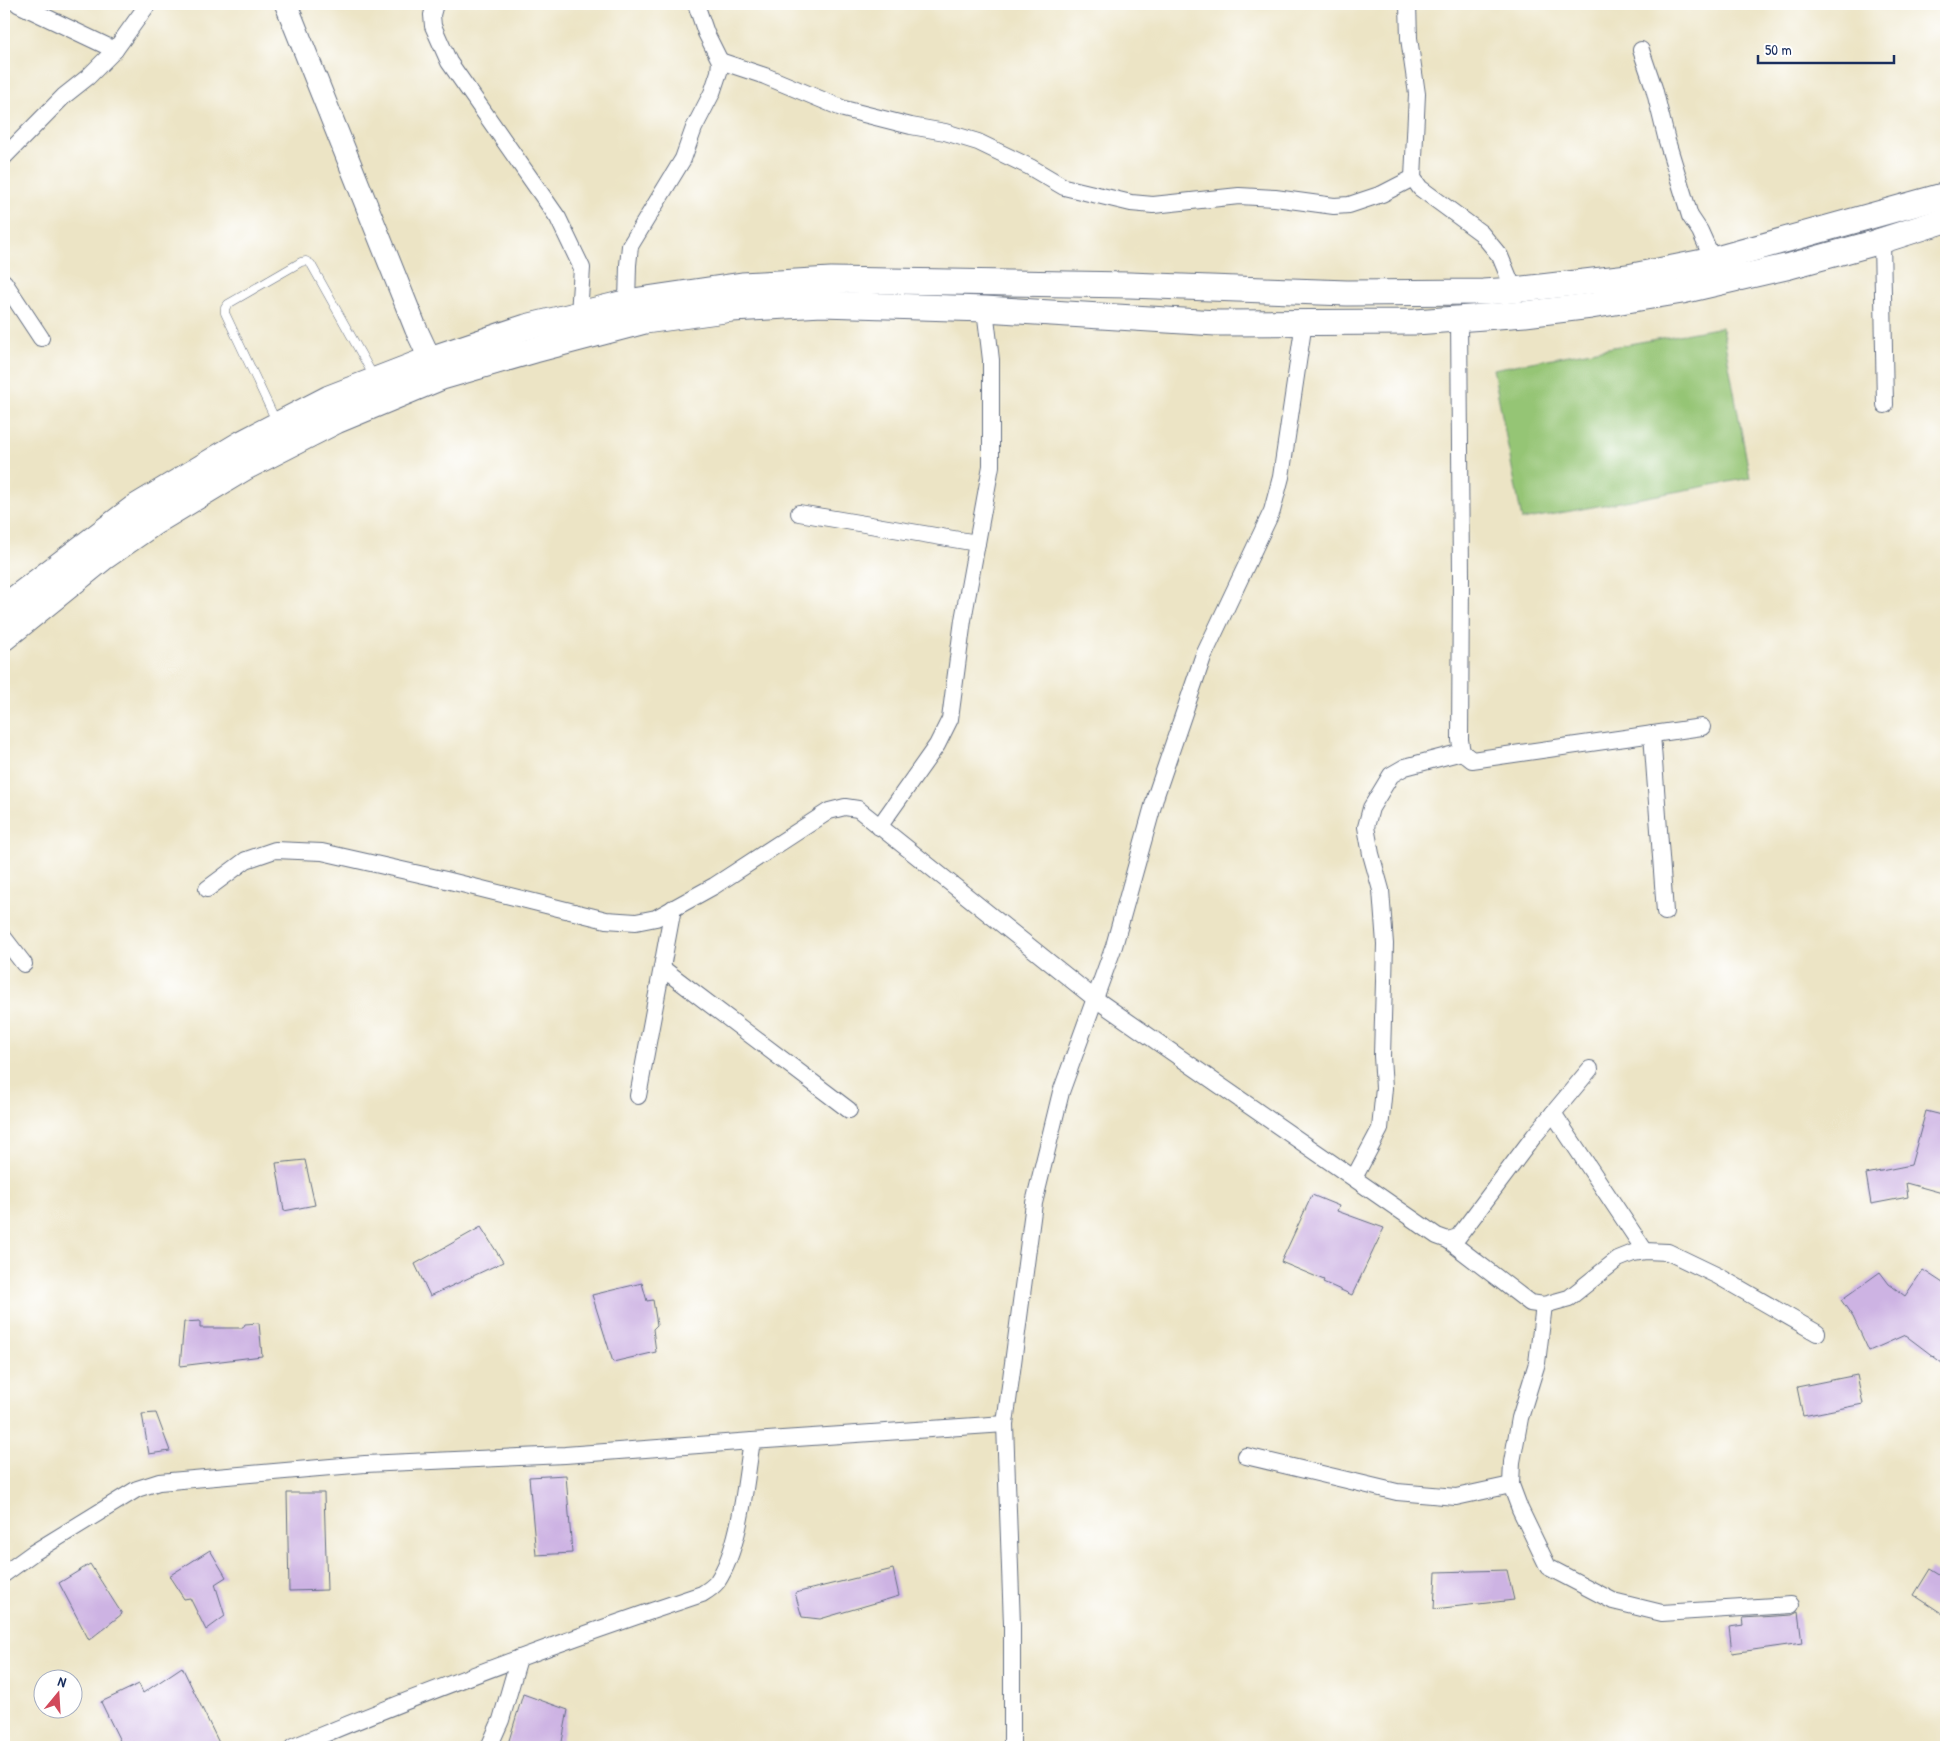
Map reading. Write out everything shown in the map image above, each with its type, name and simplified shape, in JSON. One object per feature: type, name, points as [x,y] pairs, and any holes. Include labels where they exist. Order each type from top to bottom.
[{"type":"main road","points":[[4,608],[134,508],[242,443],[329,398],[430,359],[526,327],[627,302],[742,285],[831,280],[1129,285],[1347,292],[1483,292],[1514,290],[1628,277],[1713,260],[1946,195]]},
{"type":"main road","points":[[4,638],[103,558],[155,522],[238,472],[336,421],[442,377],[645,321],[691,314],[822,304],[985,309],[1216,323],[1415,322],[1525,314],[1592,306],[1682,291],[1790,266],[1946,220]]},
{"type":"street","points":[[18,4],[115,50]]},
{"type":"street","points":[[4,157],[64,96],[88,78],[115,50],[148,4]]},
{"type":"street","points":[[286,4],[416,329],[430,359]]},
{"type":"street","points":[[436,4],[432,15],[433,26],[449,62],[558,218],[582,268],[579,314]]},
{"type":"street","points":[[627,302],[630,246],[683,159],[694,128],[712,93],[719,72],[720,61],[706,33],[696,4]]},
{"type":"street","points":[[1408,4],[1409,38],[1417,94],[1413,178],[1420,188],[1481,233],[1500,256],[1514,290]]},
{"type":"street","points":[[1640,50],[1654,88],[1667,141],[1690,216],[1700,231],[1713,260]]},
{"type":"street","points":[[720,61],[765,76],[844,108],[911,126],[945,132],[978,142],[1030,167],[1064,187],[1131,204],[1153,205],[1239,196],[1275,198],[1334,206],[1349,205],[1382,194],[1413,178]]},
{"type":"street","points":[[1882,240],[1885,405]]},
{"type":"street","points":[[4,282],[41,338]]},
{"type":"street","points":[[880,827],[937,745],[950,719],[963,620],[991,466],[990,360],[985,309]]},
{"type":"street","points":[[1459,318],[1460,740],[1462,752],[1472,760],[1702,727]]},
{"type":"street","points":[[1012,1747],[1012,1625],[1004,1424],[1034,1203],[1061,1092],[1114,946],[1156,795],[1202,657],[1272,511],[1281,477],[1304,322]]},
{"type":"street","points":[[799,513],[977,543]]},
{"type":"street","points":[[1652,734],[1665,912]]},
{"type":"street","points":[[1354,1178],[1380,1129],[1384,1088],[1382,1056],[1386,944],[1381,890],[1366,827],[1371,808],[1391,775],[1405,767],[1462,752]]},
{"type":"street","points":[[206,889],[246,860],[275,850],[322,852],[446,880],[606,920],[642,920],[656,918],[714,886],[829,811],[845,807],[858,809],[1094,998],[1437,1236],[1448,1240],[1530,1304],[1544,1305],[1570,1298],[1618,1259],[1645,1250],[1668,1252],[1701,1268],[1816,1333]]},
{"type":"street","points":[[638,1096],[673,908]]},
{"type":"street","points":[[4,938],[24,964]]},
{"type":"street","points":[[662,968],[850,1110]]},
{"type":"street","points":[[1448,1240],[1458,1238],[1553,1113],[1590,1069]]},
{"type":"street","points":[[1553,1113],[1645,1250]]},
{"type":"street","points":[[1544,1305],[1537,1363],[1520,1418],[1512,1462],[1511,1485],[1520,1509],[1548,1567],[1613,1601],[1662,1613],[1791,1605]]},
{"type":"street","points":[[4,1574],[33,1553],[137,1489],[159,1482],[365,1464],[565,1455],[752,1440],[1004,1424]]},
{"type":"street","points":[[293,1747],[382,1710],[519,1658],[702,1594],[716,1584],[725,1567],[736,1533],[752,1440]]},
{"type":"street","points":[[1246,1456],[1397,1492],[1456,1497],[1511,1485]]},
{"type":"street","points":[[489,1747],[501,1720],[519,1658]]},
{"type":"lane","points":[[277,425],[225,313],[225,308],[228,304],[301,262],[306,261],[311,264],[376,380]]},
{"type":"green space","points":[[1722,327],[1750,478],[1522,520],[1493,369]]},
{"type":"building","points":[[1926,1111],[1946,1116],[1946,1194],[1906,1183],[1908,1197],[1871,1204],[1866,1174],[1911,1165]]},
{"type":"building","points":[[305,1160],[315,1205],[284,1211],[276,1163]]},
{"type":"building","points":[[1312,1195],[1339,1206],[1337,1211],[1384,1228],[1352,1295],[1323,1282],[1324,1280],[1281,1262]]},
{"type":"building","points":[[481,1227],[503,1262],[430,1296],[415,1264]]},
{"type":"building","points":[[1923,1270],[1946,1285],[1946,1366],[1905,1335],[1869,1351],[1853,1317],[1841,1300],[1880,1272],[1889,1284],[1905,1296]]},
{"type":"building","points":[[642,1283],[647,1301],[653,1300],[657,1325],[653,1329],[656,1352],[613,1362],[592,1295]]},
{"type":"building","points":[[200,1321],[200,1328],[243,1328],[245,1324],[259,1323],[262,1356],[180,1366],[184,1322]]},
{"type":"building","points":[[1857,1375],[1863,1404],[1803,1416],[1797,1387]]},
{"type":"building","points":[[156,1413],[170,1451],[149,1454],[142,1414]]},
{"type":"building","points":[[566,1475],[572,1553],[536,1555],[529,1477]]},
{"type":"building","points":[[287,1493],[324,1493],[327,1590],[289,1591]]},
{"type":"building","points":[[210,1550],[226,1577],[215,1584],[225,1616],[206,1630],[190,1598],[184,1599],[169,1576]]},
{"type":"building","points":[[90,1564],[122,1614],[89,1640],[59,1583]]},
{"type":"building","points":[[893,1569],[899,1596],[820,1619],[802,1617],[795,1593]]},
{"type":"building","points":[[1930,1569],[1946,1579],[1946,1616],[1914,1595]]},
{"type":"building","points":[[1507,1570],[1514,1600],[1434,1609],[1436,1572]]},
{"type":"building","points":[[1798,1612],[1802,1643],[1732,1653],[1729,1627],[1744,1625],[1743,1618],[1792,1615]]},
{"type":"building","points":[[182,1667],[221,1747],[123,1747],[101,1702],[139,1684],[143,1693]]},
{"type":"building","points":[[523,1694],[568,1710],[561,1747],[507,1747]]}]
